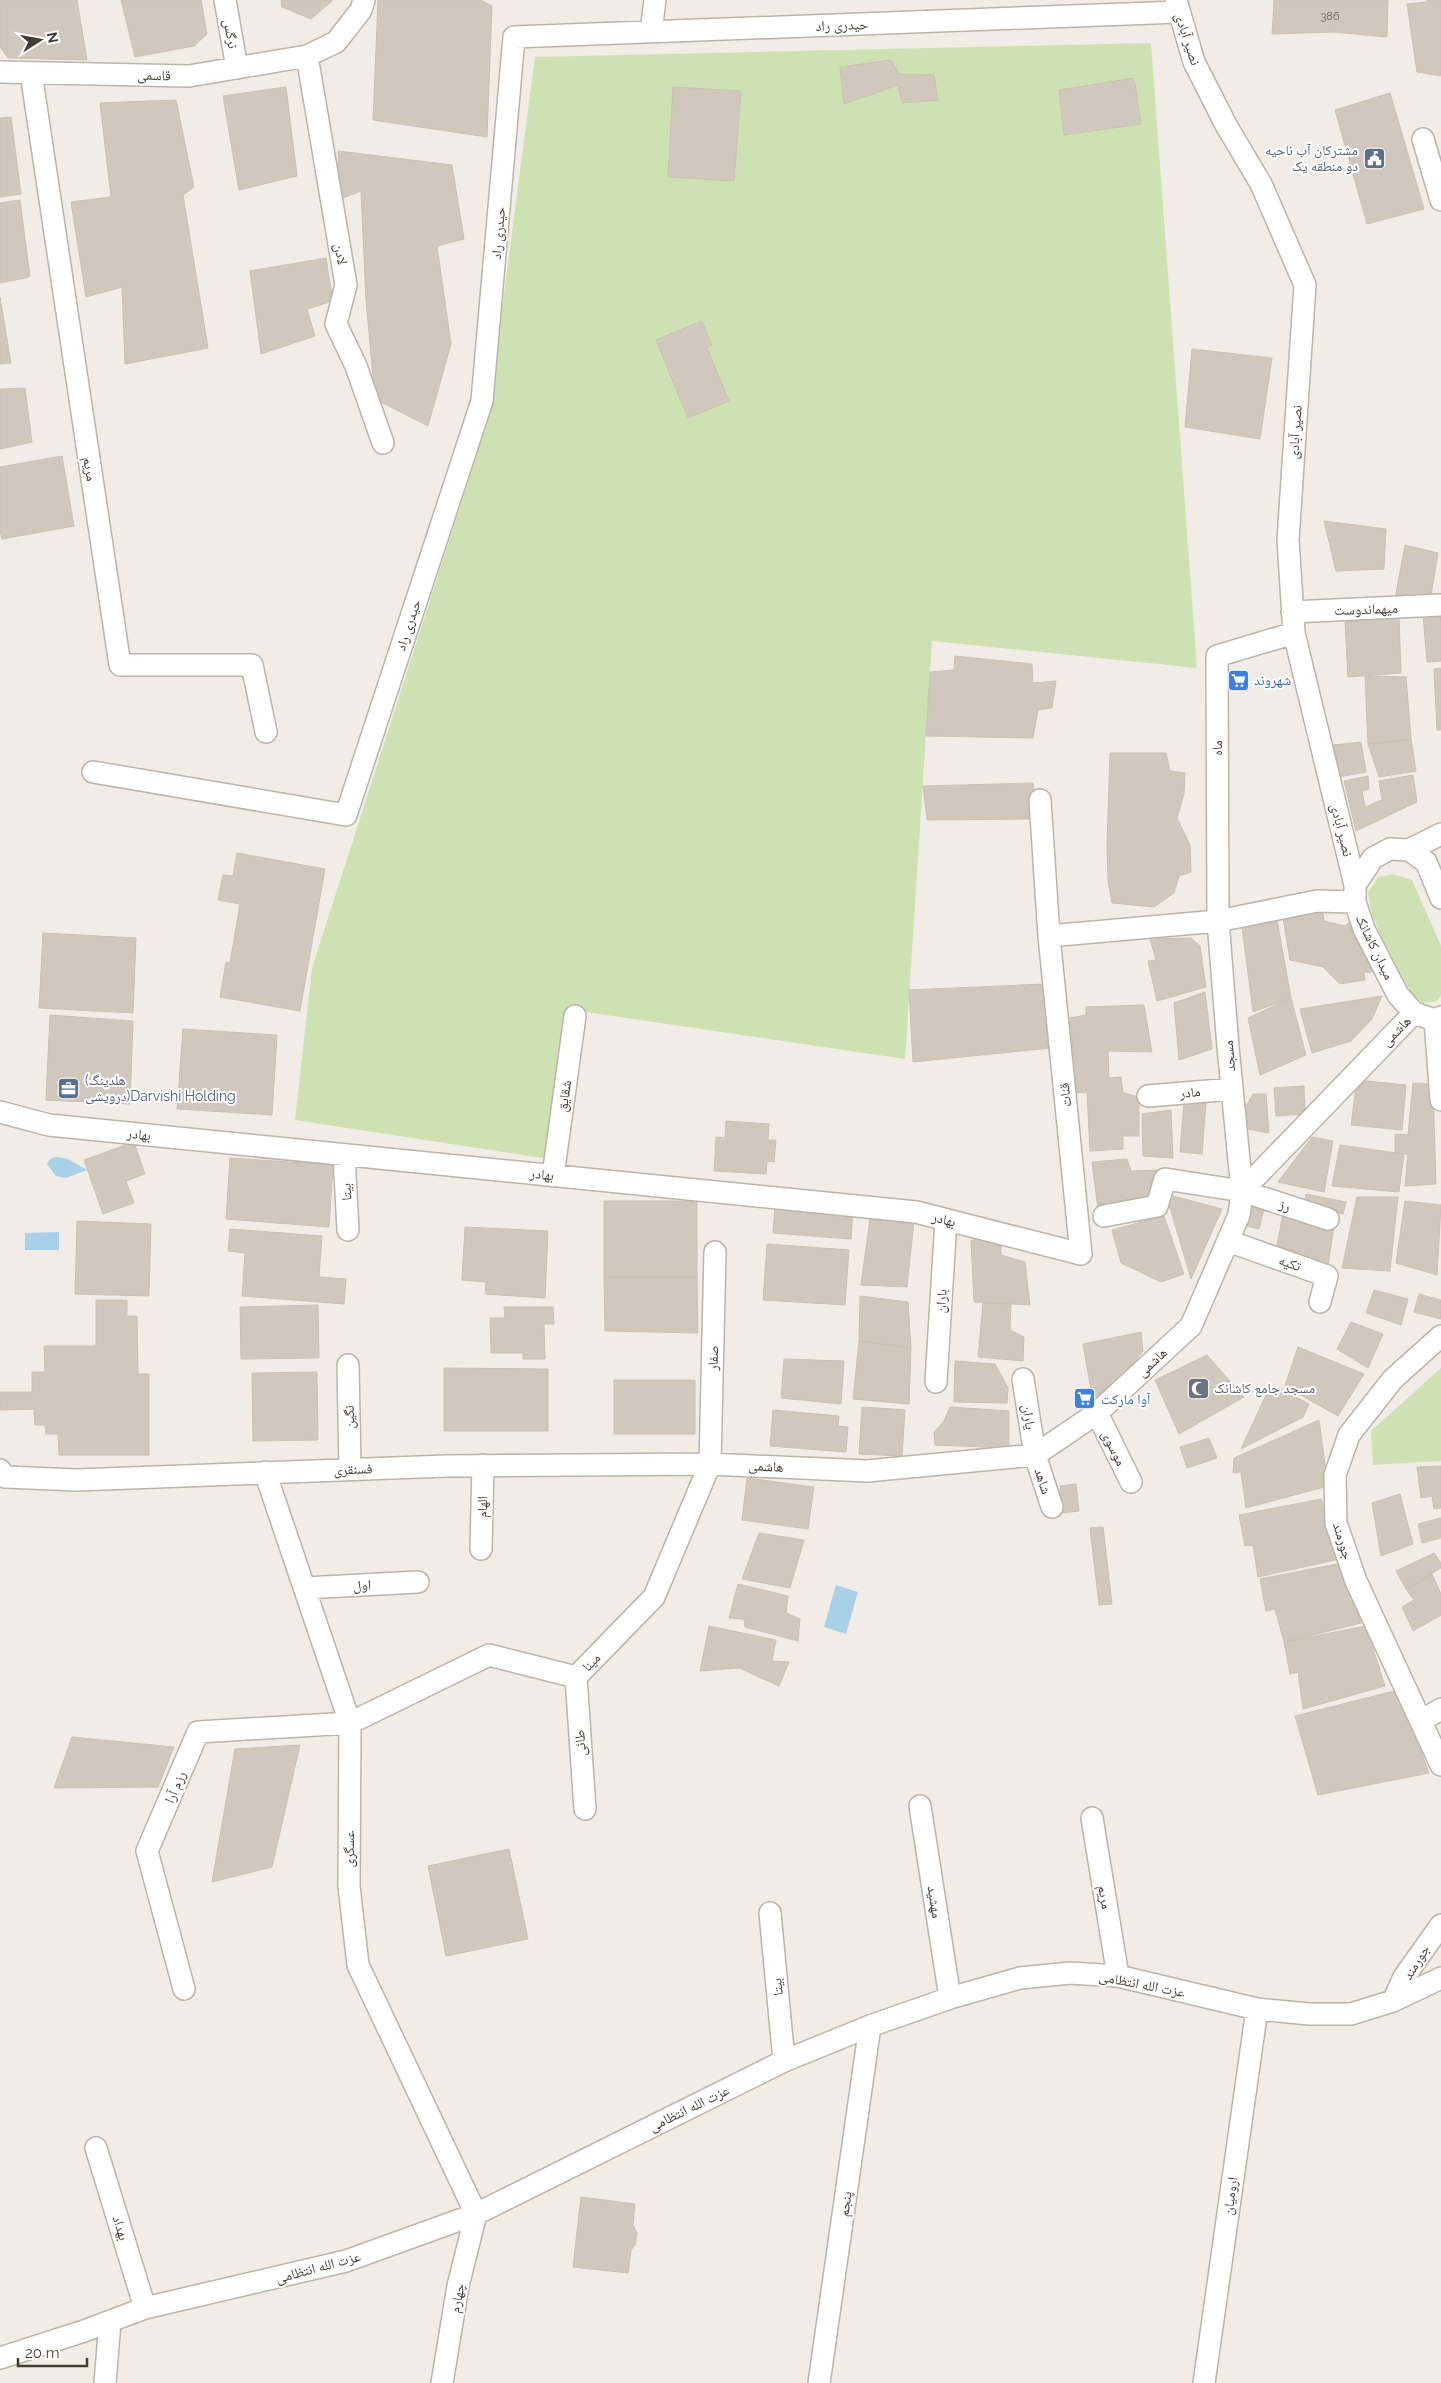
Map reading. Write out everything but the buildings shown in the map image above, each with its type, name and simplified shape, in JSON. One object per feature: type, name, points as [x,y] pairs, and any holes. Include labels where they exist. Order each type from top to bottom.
[{"type":"street","name":"نرگس","points":[[225,0],[237,68]]},
{"type":"street","name":"قاسمی","points":[[0,72],[189,76],[307,56],[336,42],[361,10],[364,0]]},
{"type":"street","points":[[651,32],[655,0]]},
{"type":"street","name":"حیدری راد","points":[[93,772],[346,815],[482,401],[514,37],[1178,6]]},
{"type":"street","name":"نصیر آبادی","points":[[1178,6],[1194,62],[1226,125],[1261,184],[1305,285],[1288,540],[1292,612],[1294,633],[1355,894]]},
{"type":"street","name":"لادن","points":[[307,56],[346,285],[336,324],[356,366],[382,444]]},
{"type":"street","name":"مریم","points":[[31,73],[120,665],[252,664],[266,732]]},
{"type":"street","points":[[1423,139],[1441,200]]},
{"type":"street","name":"میهماندوست","points":[[1292,612],[1441,605]]},
{"type":"street","name":"ماه","points":[[1218,921],[1217,656],[1294,633]]},
{"type":"street","name":"قنات","points":[[1040,800],[1049,936],[1081,1254]]},
{"type":"street","points":[[1049,936],[1218,921],[1355,894],[1373,858],[1390,849],[1410,850],[1441,834]]},
{"type":"street","points":[[1410,850],[1426,862],[1439,888]]},
{"type":"street","name":"میدان کاشانک","points":[[1355,894],[1364,929],[1398,995],[1414,1012],[1438,1018]]},
{"type":"street","name":"مسجد","points":[[1218,921],[1242,1191]]},
{"type":"street","name":"هاشمی","points":[[710,1464],[867,1471],[1035,1455],[1097,1413],[1191,1326],[1238,1215],[1242,1191],[1414,1012]]},
{"type":"street","name":"شقایق","points":[[553,1176],[575,1016]]},
{"type":"street","points":[[1438,1018],[1441,1100]]},
{"type":"street","name":"مادر","points":[[1148,1096],[1232,1089]]},
{"type":"street","name":"بهادر","points":[[0,1112],[49,1125],[916,1212],[1081,1254]]},
{"type":"street","name":"بیتا","points":[[344,1155],[348,1230]]},
{"type":"street","name":"رز","points":[[1104,1216],[1157,1206],[1165,1179],[1242,1191],[1328,1219]]},
{"type":"street","name":"باران","points":[[936,1382],[946,1220]]},
{"type":"street","name":"تکیه","points":[[1228,1241],[1327,1276],[1320,1302]]},
{"type":"street","name":"صفار","points":[[710,1464],[716,1252]]},
{"type":"street","name":"جورمند","points":[[1441,1336],[1393,1379],[1354,1428],[1349,1435],[1335,1475],[1336,1524],[1338,1532],[1356,1581],[1441,1765]]},
{"type":"street","name":"نگین","points":[[348,1365],[350,1469]]},
{"type":"street","name":"یاران","points":[[1023,1379],[1035,1455]]},
{"type":"street","name":"موسوی","points":[[1097,1413],[1131,1482]]},
{"type":"street","name":"شاهد","points":[[1035,1455],[1052,1508]]},
{"type":"street","name":"فسنقری","points":[[0,1470],[5,1477],[77,1480],[220,1476],[265,1472],[350,1469],[710,1464]]},
{"type":"street","name":"مینا","points":[[350,1722],[489,1655],[576,1677],[654,1596],[710,1464]]},
{"type":"street","name":"الهام","points":[[481,1549],[483,1466]]},
{"type":"street","name":"عسگری","points":[[265,1472],[350,1722],[349,1886],[358,1965],[476,2214]]},
{"type":"street","name":"اول","points":[[305,1588],[418,1582]]},
{"type":"street","name":"طائی","points":[[576,1677],[585,1808]]},
{"type":"street","points":[[1421,1721],[1441,1709]]},
{"type":"street","name":"رزم آرا","points":[[184,1989],[147,1851],[198,1732],[350,1722]]},
{"type":"street","name":"مهشید","points":[[920,1806],[950,1998]]},
{"type":"street","name":"مریم","points":[[1092,1818],[1118,1976]]},
{"type":"street","name":"بیتا","points":[[770,1913],[784,2061]]},
{"type":"street","name":"جورمند","points":[[1394,2001],[1404,1978],[1441,1925]]},
{"type":"street","name":"عزت الله انتظامی","points":[[0,2358],[110,2322],[145,2308],[346,2261],[476,2214],[784,2061],[870,2026],[950,1998],[1020,1978],[1070,1973],[1118,1976],[1257,2009],[1309,2014],[1351,2014],[1394,2001],[1441,1978]]},
{"type":"street","name":"ارومیان","points":[[1204,2383],[1257,2009]]},
{"type":"street","name":"پنجم","points":[[819,2383],[870,2026]]},
{"type":"street","name":"بهداد","points":[[96,2148],[145,2308]]},
{"type":"street","name":"چهارم","points":[[442,2383],[458,2286],[476,2214]]},
{"type":"street","points":[[105,2383],[110,2322]]},
{"type":"green space","points":[[1151,43],[1197,668],[932,641],[905,1059],[572,1010],[549,1159],[295,1120],[312,968],[487,423],[535,57]]},
{"type":"green space","points":[[1393,874],[1412,880],[1441,946],[1441,996],[1437,1001],[1423,1003],[1412,995],[1382,938],[1372,914],[1368,893],[1378,877]]},
{"type":"green space","points":[[1441,1368],[1441,1461],[1373,1465],[1371,1431]]},
{"type":"water","points":[[57,1157],[68,1159],[87,1170],[66,1178],[56,1176],[47,1164],[50,1159]]},
{"type":"water","points":[[59,1232],[59,1250],[25,1250],[25,1233]]},
{"type":"water","points":[[836,1585],[858,1592],[846,1634],[824,1627]]},
{"type":"place","name":"مشترکان آب ناحیه دو منطقه یک","points":[[1374,158]]},
{"type":"place","name":"شهروند","points":[[1238,680]]},
{"type":"place","name":"(هلدینگ درویشی)Darvishi Holding","points":[[69,1088]]},
{"type":"place","name":"مسجد جامع کاشانک","points":[[1198,1388]]},
{"type":"place","name":"آوا مارکت","points":[[1085,1399]]}]
